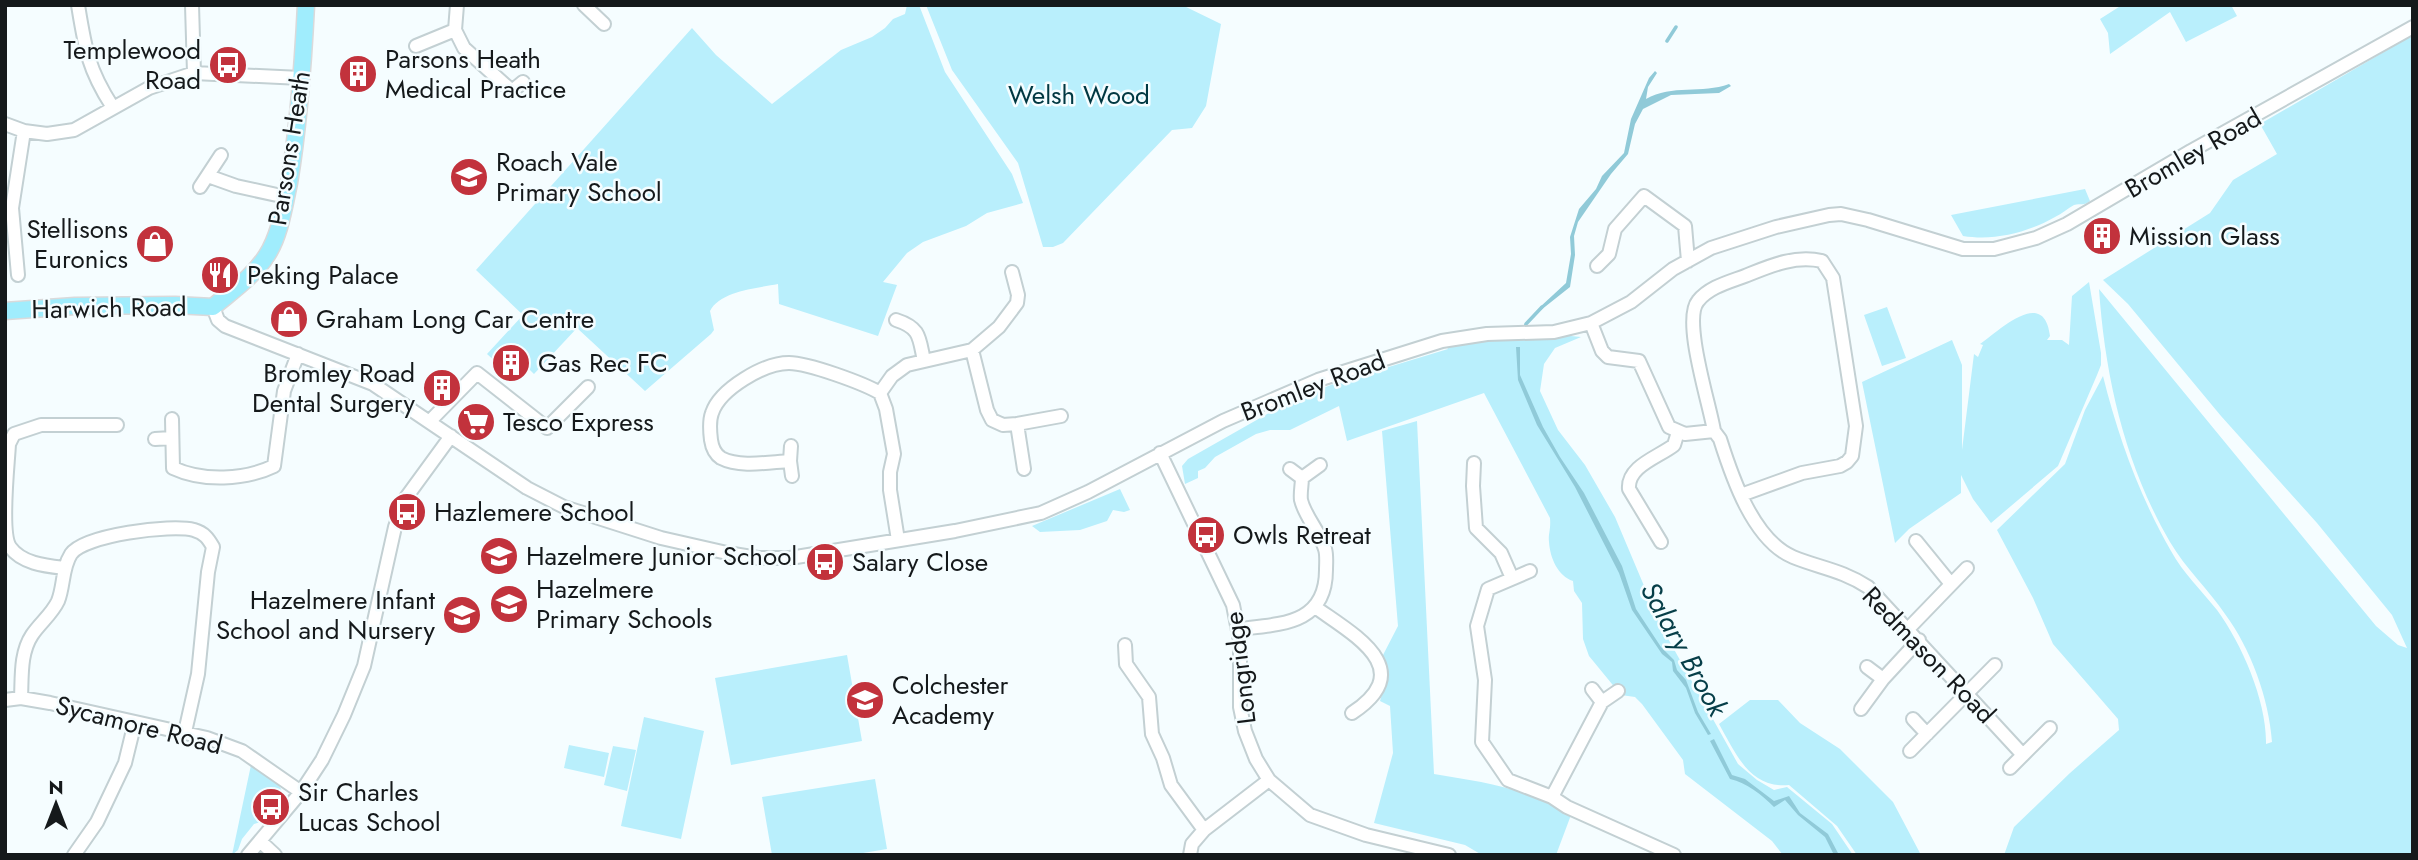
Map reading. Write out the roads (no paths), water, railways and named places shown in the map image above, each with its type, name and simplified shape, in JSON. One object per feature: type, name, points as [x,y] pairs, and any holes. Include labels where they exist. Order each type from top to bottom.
[{"type":"main road","name":"Parsons Heath","points":[[213,307],[256,270],[269,253],[279,227],[295,145],[306,5]]},
{"type":"main road","name":"Harwich Road","points":[[5,311],[75,306],[213,307]]},
{"type":"street","points":[[78,5],[89,63],[97,83],[112,106]]},
{"type":"street","points":[[192,5],[194,73]]},
{"type":"street","points":[[457,5],[455,30],[464,48],[517,94],[523,82]]},
{"type":"street","points":[[584,5],[604,24]]},
{"type":"street","name":"Bromley Road","points":[[213,307],[218,320],[225,326],[373,384],[527,488],[564,507],[661,538],[727,553],[774,559],[828,553],[1024,519],[1088,492],[1263,402],[1396,354],[1472,336],[1554,332],[1591,323],[1631,302],[1688,261],[1711,248],[1736,239],[1829,215],[1855,216],[1963,248],[1994,249],[2023,242],[2067,224],[2413,27]]},
{"type":"street","points":[[416,46],[455,30]]},
{"type":"street","points":[[5,124],[24,131],[47,134],[74,130],[112,106],[149,88],[194,73],[302,78]]},
{"type":"street","points":[[18,275],[12,208],[24,131]]},
{"type":"street","points":[[200,187],[221,155]]},
{"type":"street","points":[[208,176],[236,186],[286,197]]},
{"type":"street","points":[[1597,266],[1609,254],[1615,229],[1644,196],[1685,226],[1688,261]]},
{"type":"street","name":"Redmason Road","points":[[1741,495],[1802,473],[1840,466],[1852,456],[1856,426],[1833,278],[1822,261],[1812,259],[1781,262],[1706,292],[1693,308],[1692,320],[1701,376],[1714,431],[1720,439],[1741,495],[1751,514],[1781,550],[1849,575],[1868,587],[2023,755]]},
{"type":"street","points":[[880,393],[892,376],[907,365],[972,350],[999,327],[1017,303],[1018,295],[1012,272]]},
{"type":"street","points":[[896,320],[918,332],[924,361]]},
{"type":"street","points":[[1591,323],[1602,351],[1608,356],[1639,361],[1669,427],[1678,432],[1695,434],[1714,431]]},
{"type":"street","points":[[972,350],[992,420],[1003,425],[1017,425],[1061,416]]},
{"type":"street","points":[[172,419],[173,468],[186,474],[257,475],[274,466],[284,391],[298,354]]},
{"type":"street","points":[[790,461],[733,462],[719,457],[712,447],[711,414],[718,402],[739,382],[760,369],[788,363],[864,385],[880,393],[894,454],[890,490],[898,540]]},
{"type":"street","points":[[430,421],[477,373],[547,428],[588,387]]},
{"type":"street","points":[[65,568],[41,565],[28,560],[10,547],[5,528],[9,431],[41,425],[117,425]]},
{"type":"street","points":[[96,425],[96,439]]},
{"type":"street","points":[[1017,425],[1024,469]]},
{"type":"street","points":[[1661,542],[1629,489],[1629,480],[1635,470],[1675,445],[1678,432]]},
{"type":"street","points":[[248,855],[302,792],[322,760],[344,715],[364,666],[395,527],[405,499],[451,436]]},
{"type":"street","points":[[155,439],[172,438]]},
{"type":"street","points":[[792,446],[792,476]]},
{"type":"street","name":"Longridge","points":[[1160,453],[1228,589],[1239,629],[1240,707],[1256,759],[1269,780],[1310,815],[1366,835],[1449,855]]},
{"type":"street","points":[[276,460],[289,463]]},
{"type":"street","points":[[1474,463],[1476,528],[1501,553],[1512,578]]},
{"type":"street","points":[[1302,478],[1320,465]]},
{"type":"street","points":[[1290,469],[1302,478]]},
{"type":"street","points":[[1239,629],[1284,623],[1303,617],[1315,607],[1326,581],[1326,550],[1301,500],[1302,478]]},
{"type":"street","points":[[21,698],[25,648],[57,603],[65,568],[72,552],[82,544],[157,528],[193,530],[206,535],[213,547],[198,674],[185,732]]},
{"type":"street","points":[[1916,541],[1951,584]]},
{"type":"street","points":[[1908,629],[1967,568]]},
{"type":"street","points":[[1530,571],[1488,589],[1477,626],[1485,680],[1482,742],[1508,780],[1552,797],[1567,807],[1675,855]]},
{"type":"street","points":[[1315,607],[1366,644],[1375,653],[1380,667],[1377,691],[1368,703],[1352,713]]},
{"type":"street","points":[[1861,709],[1883,679],[1919,640]]},
{"type":"street","points":[[1125,645],[1126,664],[1149,697],[1152,734],[1171,785],[1204,830]]},
{"type":"street","points":[[1910,751],[1995,665]]},
{"type":"street","points":[[1867,667],[1883,679]]},
{"type":"street","points":[[1592,689],[1602,702]]},
{"type":"street","points":[[1552,797],[1602,702],[1618,691]]},
{"type":"street","name":"Sycamore Road","points":[[5,699],[21,698],[185,732],[242,751],[302,792]]},
{"type":"street","points":[[1913,719],[1927,734]]},
{"type":"street","points":[[74,855],[97,821],[121,773],[135,722]]},
{"type":"street","points":[[2010,768],[2050,728]]},
{"type":"street","points":[[1190,855],[1192,844],[1204,830],[1269,780]]},
{"type":"street","points":[[260,841],[275,855]]},
{"type":"waterway","name":"Salary Brook","points":[[1667,41],[1676,27]]},
{"type":"waterway","name":"Salary Brook","points":[[1524,331],[1526,324],[1542,307]]},
{"type":"place","name":"Templewood Road","points":[[228,65]]},
{"type":"place","name":"Parsons Heath Medical Practice","points":[[358,74]]},
{"type":"place","name":"Roach Vale Primary School","points":[[469,177]]},
{"type":"place","name":"Mission Glass","points":[[2102,236]]},
{"type":"place","name":"Stellisons Euronics","points":[[155,244]]},
{"type":"place","name":"Peking Palace","points":[[220,275]]},
{"type":"place","name":"Graham Long Car Centre","points":[[289,319]]},
{"type":"place","name":"Gas Rec FC","points":[[511,363]]},
{"type":"place","name":"Bromley Road Dental Surgery","points":[[442,388]]},
{"type":"place","name":"Tesco Express","points":[[476,422]]},
{"type":"place","name":"Hazlemere School","points":[[407,512]]},
{"type":"place","name":"Owls Retreat","points":[[1206,535]]},
{"type":"place","name":"Hazelmere Junior School","points":[[499,556]]},
{"type":"place","name":"Salary Close","points":[[825,562]]},
{"type":"place","name":"Hazelmere Primary Schools","points":[[509,604]]},
{"type":"place","name":"Hazelmere Infant School and Nursery","points":[[462,615]]},
{"type":"place","name":"Colchester Academy","points":[[865,700]]},
{"type":"place","name":"Sir Charles Lucas School","points":[[271,807]]},
{"type":"park label","name":"Welsh Wood","points":[[1079,95]]}]
